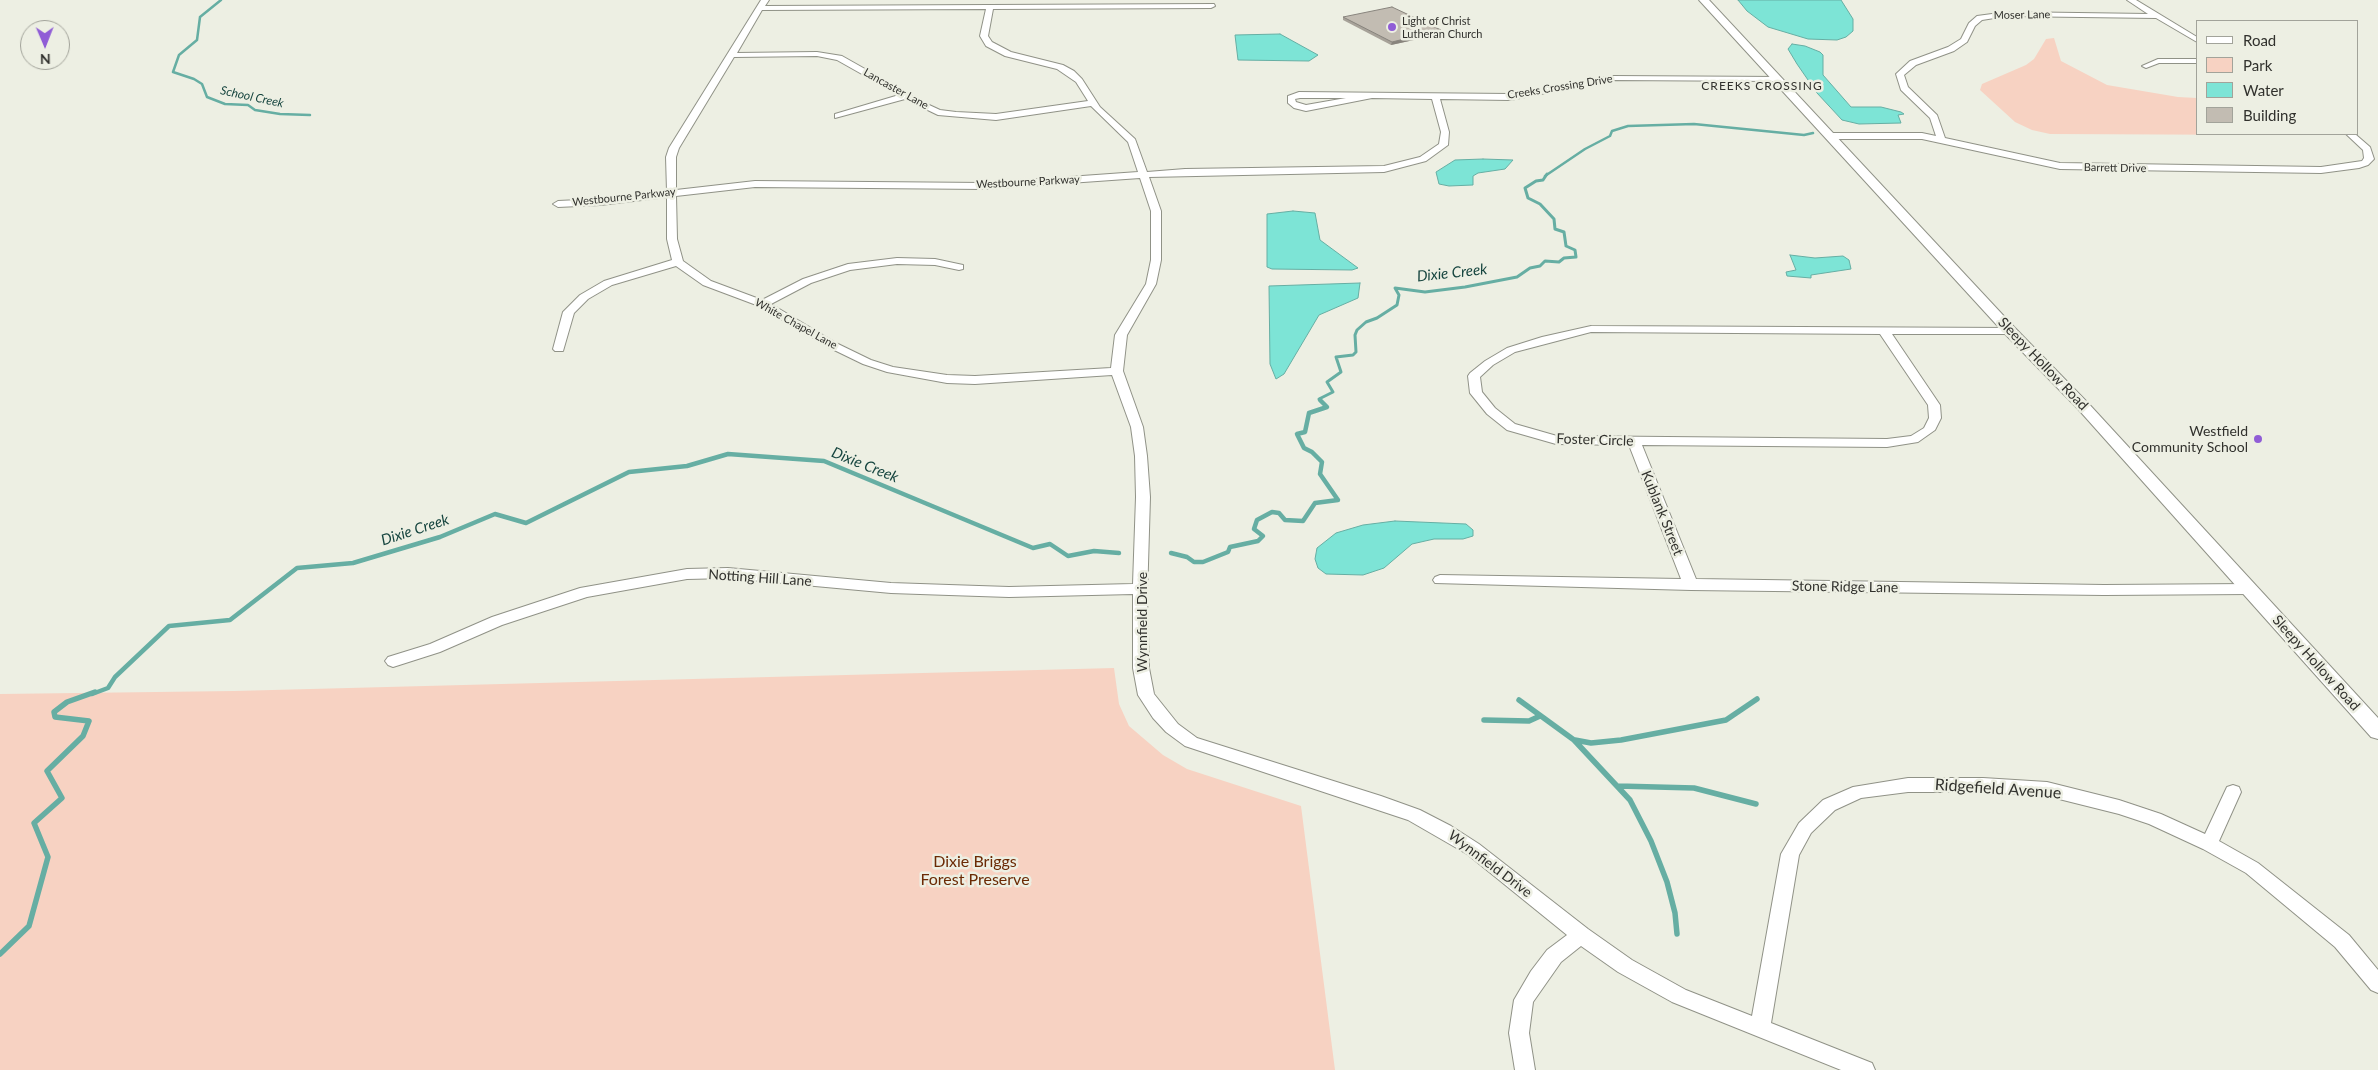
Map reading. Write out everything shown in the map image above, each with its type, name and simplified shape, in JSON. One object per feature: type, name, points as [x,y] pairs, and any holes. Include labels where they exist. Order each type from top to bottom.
[{"type":"street","name":"Sleepy Hollow Road","points":[[1704,0],[2010,330],[2090,413],[2378,731]]},
{"type":"street","points":[[2132,0],[2196,39]]},
{"type":"street","points":[[559,349],[569,312],[584,296],[608,283],[678,262],[672,239],[671,192],[674,148],[763,4],[990,8],[1211,6]]},
{"type":"street","name":"Wynnfield Drive","points":[[990,8],[984,36],[988,44],[1008,54],[1044,62],[1066,70],[1079,81],[1092,103],[1132,141],[1156,211],[1156,260],[1151,284],[1121,335],[1117,371],[1137,427],[1141,456],[1143,497],[1141,589],[1143,681],[1146,695],[1172,728],[1191,742],[1212,750],[1414,815],[1445,831],[1473,849],[1581,935],[1625,966],[1679,996],[1865,1070]]},
{"type":"street","name":"Moser Lane","points":[[1941,139],[1934,117],[1904,88],[1900,74],[1914,63],[1951,49],[1964,40],[1972,25],[1980,18],[2007,14],[2156,16]]},
{"type":"street","name":"Lancaster Lane","points":[[731,55],[806,54],[831,56],[846,61],[905,96],[938,112],[981,118],[1092,103]]},
{"type":"street","points":[[2146,66],[2158,61],[2196,61]]},
{"type":"street","name":"Creeks Crossing Drive","points":[[1375,95],[1306,108],[1292,103],[1291,98],[1299,95],[1375,95],[1435,96],[1524,96],[1578,82],[1612,78],[1776,79]]},
{"type":"street","points":[[838,116],[905,96]]},
{"type":"street","name":"Westbourne Parkway","points":[[558,204],[600,202],[671,192],[755,184],[984,186],[1186,172],[1364,170],[1413,163],[1431,155],[1443,145],[1445,132],[1435,96]]},
{"type":"street","points":[[2351,135],[2367,149],[2369,159],[2365,163],[2378,166]]},
{"type":"street","name":"Barrett Drive","points":[[1829,136],[1907,136],[1941,139],[2037,162],[2087,168],[2321,170],[2356,166],[2365,163]]},
{"type":"street","points":[[763,304],[807,281],[848,267],[897,261],[935,262],[959,267]]},
{"type":"street","name":"White Chapel Lane","points":[[678,262],[707,283],[763,304],[867,362],[916,375],[947,379],[997,380],[1117,371]]},
{"type":"street","name":"Foster Circle","points":[[1884,331],[1934,405],[1935,418],[1929,430],[1914,439],[1887,443],[1556,440],[1511,427],[1491,412],[1476,393],[1474,376],[1489,363],[1511,350],[1546,339],[1591,329],[2010,330]]},
{"type":"street","name":"Kublank Street","points":[[1634,442],[1691,585]]},
{"type":"street","name":"Notting Hill Lane","points":[[393,661],[435,648],[497,621],[584,592],[687,574],[728,573],[892,588],[1009,592],[1141,589]]},
{"type":"street","name":"Stone Ridge Lane","points":[[1440,580],[2104,590],[2250,589]]},
{"type":"street","name":"Ridgefield Avenue","points":[[1760,1028],[1790,854],[1805,828],[1829,805],[1858,792],[1908,785],[1983,785],[2047,789],[2082,796],[2137,813],[2210,844],[2252,868],[2294,900],[2342,941],[2378,984]]},
{"type":"street","points":[[2210,844],[2233,792]]},
{"type":"street","points":[[1525,1070],[1518,1033],[1524,1000],[1554,956],[1581,935]]},
{"type":"green space","points":[[2054,38],[2061,61],[2107,85],[2178,97],[2196,98],[2196,135],[2050,134],[2032,130],[2015,122],[1980,90],[1982,84],[2026,65],[2034,59],[2046,39]]},
{"type":"green space","name":"Dixie Briggs Forest Preserve","points":[[1114,668],[1119,704],[1129,726],[1163,755],[1187,769],[1301,806],[1335,1070],[0,1070],[0,694],[234,691]]},
{"type":"water","points":[[1738,0],[1841,0],[1853,19],[1853,31],[1846,37],[1837,40],[1808,39],[1768,27],[1747,11]]},
{"type":"water","points":[[1280,34],[1318,55],[1309,61],[1238,60],[1235,35]]},
{"type":"water","points":[[1792,44],[1805,46],[1823,55],[1823,75],[1851,107],[1881,107],[1901,112],[1904,114],[1898,115],[1901,123],[1859,124],[1842,120],[1817,93],[1797,64],[1788,49]]},
{"type":"water","points":[[1455,160],[1513,160],[1505,169],[1478,173],[1473,176],[1473,185],[1449,186],[1439,184],[1436,172]]},
{"type":"water","points":[[1293,211],[1315,213],[1320,240],[1358,268],[1352,270],[1272,269],[1267,267],[1267,214]]},
{"type":"water","points":[[1790,255],[1815,258],[1843,256],[1849,260],[1851,269],[1811,275],[1811,278],[1787,276],[1786,272],[1796,270]]},
{"type":"water","points":[[1360,283],[1358,298],[1319,315],[1284,374],[1276,379],[1270,364],[1269,286]]},
{"type":"water","points":[[1395,521],[1466,524],[1473,530],[1473,536],[1463,539],[1434,539],[1412,544],[1384,568],[1363,575],[1326,574],[1318,568],[1315,559],[1317,548],[1336,533],[1363,525]]},
{"type":"building","name":"Light of Christ Lutheran Church","points":[[1392,7],[1441,30],[1392,42],[1343,17]]},
{"type":"waterway","name":"School Creek","points":[[221,0],[200,17],[197,40],[179,55],[173,72],[194,79],[202,84],[207,97],[225,104],[248,105],[255,110],[280,114],[310,115]]},
{"type":"waterway","name":"Dixie Creek","points":[[1546,175],[1585,149],[1610,136],[1612,131],[1628,126],[1694,124],[1804,135],[1813,133]]},
{"type":"waterway","name":"Dixie Creek","points":[[1171,553],[1187,557],[1194,562],[1203,562],[1228,552],[1230,547],[1258,541],[1263,536],[1254,529],[1257,520],[1272,512],[1279,513],[1285,520],[1303,521],[1315,503],[1338,500],[1320,474],[1322,462],[1312,452],[1304,448],[1297,434],[1305,432],[1309,413],[1327,407],[1319,399],[1333,392],[1327,382],[1341,372],[1336,357],[1353,355],[1356,352],[1355,335],[1357,330],[1366,322],[1377,318],[1397,305],[1399,295],[1395,288],[1425,292],[1465,287],[1517,277],[1530,268],[1540,266],[1545,261],[1559,262],[1564,258],[1576,257],[1575,250],[1566,246],[1564,232],[1555,229],[1554,219],[1540,204],[1528,198],[1525,188],[1536,181],[1543,180],[1546,175]]},
{"type":"waterway","name":"Dixie Creek","points":[[92,694],[108,688],[115,677],[169,626],[230,620],[297,568],[353,563],[440,537],[495,514],[526,523],[629,472],[687,466],[728,454],[824,461],[1033,548],[1050,544],[1068,556],[1094,551],[1119,553]]},
{"type":"waterway","name":"Dixie Creek","points":[[0,954],[29,926],[48,857],[34,823],[62,798],[47,771],[83,736],[89,721],[55,717],[54,712],[67,702],[95,692]]},
{"type":"waterway","points":[[1575,740],[1591,743],[1621,740],[1726,720],[1757,699]]},
{"type":"waterway","points":[[1519,700],[1574,740],[1630,800],[1651,841],[1667,882],[1675,913],[1677,934]]},
{"type":"waterway","points":[[1484,720],[1529,721],[1540,716]]},
{"type":"waterway","points":[[1618,786],[1694,788],[1756,804]]},
{"type":"place","name":"Light of Christ Lutheran Church","points":[[1392,27]]},
{"type":"place","name":"Westfield Community School","points":[[2258,439]]},
{"type":"district","name":"CREEKS CROSSING","points":[[1762,86]]}]
